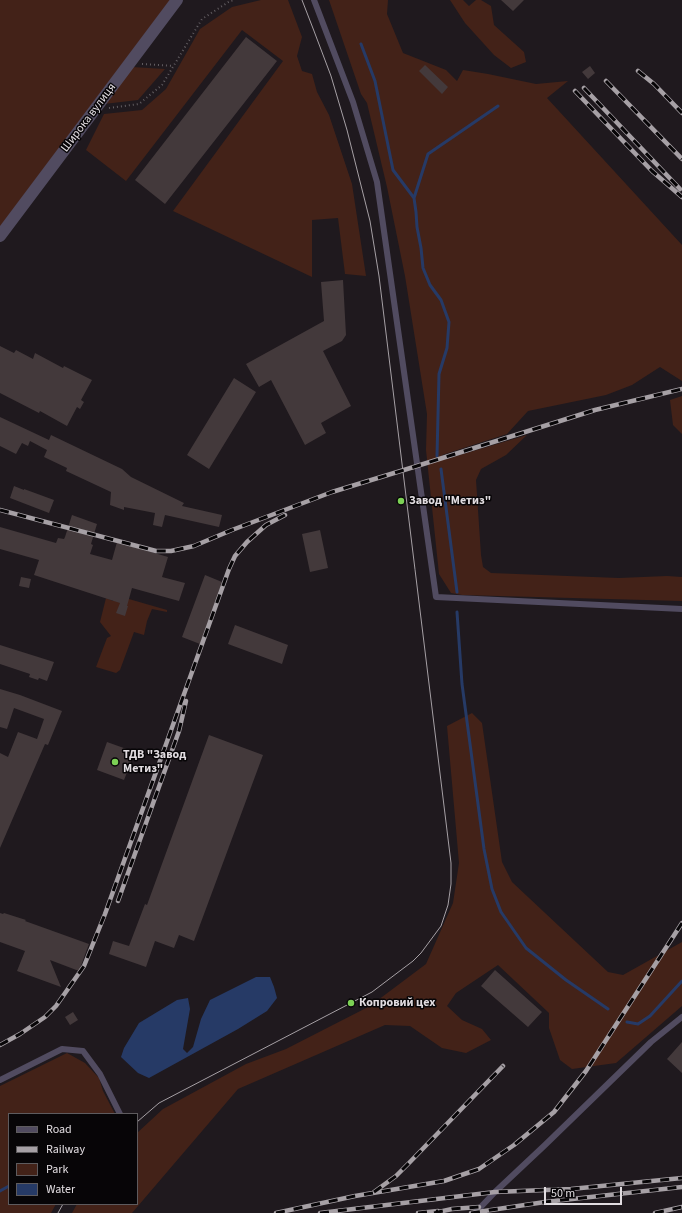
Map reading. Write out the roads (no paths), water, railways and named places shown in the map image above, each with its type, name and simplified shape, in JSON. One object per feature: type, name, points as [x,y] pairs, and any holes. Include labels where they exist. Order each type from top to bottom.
[{"type":"street","name":"Широка вулиця","points":[[0,236],[177,0]]},
{"type":"lane","points":[[314,0],[353,102],[377,182],[436,597],[682,609]]},
{"type":"lane","points":[[475,1213],[651,1042],[682,1017]]},
{"type":"lane","points":[[0,1080],[62,1049],[83,1051],[100,1074],[120,1113]]},
{"type":"water","points":[[256,977],[270,977],[277,998],[267,1011],[238,1029],[149,1078],[138,1073],[121,1057],[124,1048],[139,1023],[177,1000],[188,998],[190,1009],[183,1049],[187,1053],[193,1047],[201,1019],[210,1000]]},
{"type":"waterway","points":[[361,44],[375,81],[393,170],[414,198]]},
{"type":"waterway","points":[[437,456],[439,374],[447,348],[449,322],[441,300],[430,285],[423,268],[414,198],[428,154],[498,106]]},
{"type":"waterway","points":[[441,469],[457,592]]},
{"type":"waterway","points":[[457,612],[462,684],[484,849],[492,889],[501,912],[526,948],[566,980],[608,1009]]},
{"type":"waterway","points":[[627,1022],[638,1024],[650,1016],[682,981]]},
{"type":"waterway","points":[[0,1191],[8,1187]]},
{"type":"tram line","points":[[138,1121],[159,1103],[372,992],[413,961],[421,953],[441,926],[448,905],[451,884],[451,863],[379,276],[370,221],[347,130],[331,76],[302,0]]},
{"type":"tram line","points":[[58,1213],[62,1205]]},
{"type":"railway","points":[[638,71],[654,84],[682,113]]},
{"type":"railway","points":[[606,81],[682,159]]},
{"type":"railway","points":[[584,88],[680,189]]},
{"type":"railway","points":[[575,91],[652,171],[682,197]]},
{"type":"railway","points":[[0,510],[156,551],[171,551],[194,546],[332,492],[595,410],[682,389]]},
{"type":"railway","points":[[0,1045],[20,1034],[45,1017],[56,1006],[84,966],[105,914],[229,569],[235,556],[247,542],[266,525],[285,515]]},
{"type":"railway","points":[[118,901],[179,731],[186,701]]},
{"type":"railway","points":[[276,1213],[355,1196],[444,1181],[479,1169],[514,1145],[554,1112],[586,1071],[682,923]]},
{"type":"railway","points":[[374,1192],[396,1176],[503,1066]]},
{"type":"railway","points":[[320,1213],[495,1192],[571,1189],[682,1178]]},
{"type":"railway","points":[[471,1213],[545,1202],[682,1187]]},
{"type":"railway","points":[[434,1213],[452,1209],[479,1207]]},
{"type":"railway","points":[[655,1213],[682,1207]]},
{"type":"railway","points":[[418,1213],[438,1211]]},
{"type":"place","name":"Завод \"Метиз\"","points":[[401,501]]},
{"type":"place","name":"ТДВ \"Завод Метиз\"","points":[[115,762]]},
{"type":"place","name":"Копровий цех","points":[[351,1003]]}]
